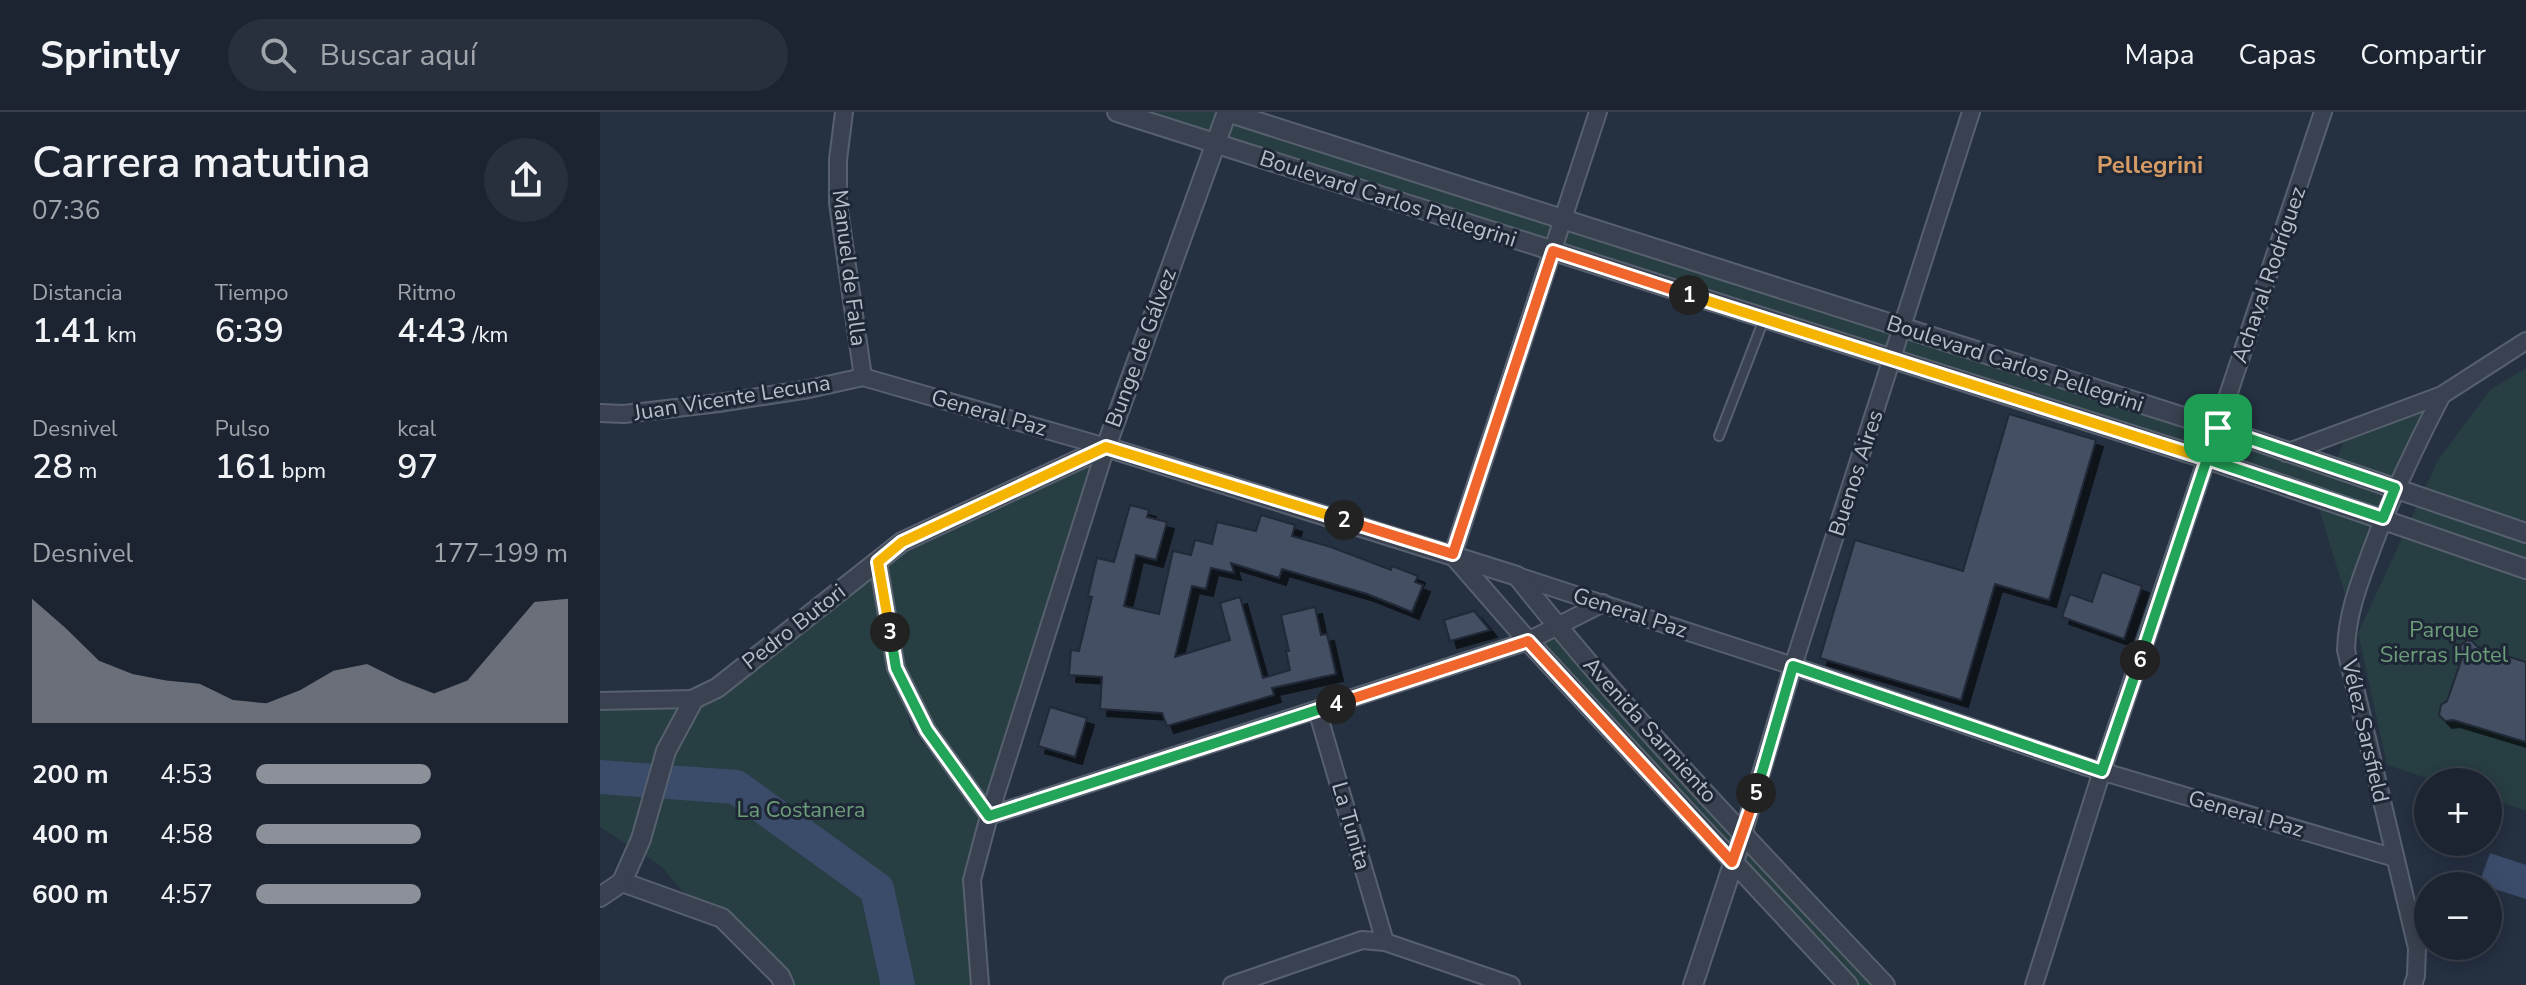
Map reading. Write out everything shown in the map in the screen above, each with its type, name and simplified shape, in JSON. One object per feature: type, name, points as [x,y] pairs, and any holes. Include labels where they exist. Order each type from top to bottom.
[{"type":"street","name":"Manuel de Falla","points":[[844,112],[838,160],[838,203],[863,377]]},
{"type":"street","name":"Boulevard Carlos Pellegrini","points":[[1117,112],[2207,459],[2526,569]]},
{"type":"street","name":"Boulevard Carlos Pellegrini","points":[[1227,112],[2218,428],[2526,533]]},
{"type":"street","name":"Bunge de Gálvez","points":[[980,985],[972,880],[989,816],[1106,447],[1227,112]]},
{"type":"street","points":[[1453,554],[1598,112]]},
{"type":"street","name":"Buenos Aires","points":[[1743,834],[1793,666],[1971,112]]},
{"type":"street","name":"Achaval Rodríguez","points":[[2034,985],[2102,771],[2323,112]]},
{"type":"street","points":[[2286,453],[2442,395],[2526,341]]},
{"type":"street","name":"Juan Vicente Lecuna","points":[[600,413],[624,414],[719,403],[863,377]]},
{"type":"street","name":"General Paz","points":[[863,377],[1106,447],[1453,554],[2102,771],[2395,858]]},
{"type":"street","name":"Vélez Sarsfield","points":[[2413,985],[2417,948],[2346,650],[2350,608],[2383,518],[2442,395]]},
{"type":"street","name":"Pedro Butori","points":[[600,701],[694,699],[717,688],[902,542],[1106,447]]},
{"type":"street","name":"Avenida Sarmiento","points":[[1453,554],[1528,641],[1848,985]]},
{"type":"street","points":[[878,562],[896,668],[927,730],[989,816],[1528,641],[1603,603]]},
{"type":"street","name":"Avenida Sarmiento","points":[[1517,576],[1558,627],[1743,834],[1885,985]]},
{"type":"street","points":[[600,897],[622,882],[641,839],[666,751],[694,699]]},
{"type":"street","name":"La Tunita","points":[[1317,710],[1385,942]]},
{"type":"street","points":[[1693,985],[1743,834]]},
{"type":"street","points":[[622,882],[722,918],[780,976],[784,985]]},
{"type":"street","points":[[1232,985],[1256,981],[1362,940],[1385,942],[1511,985]]},
{"type":"lane","points":[[1719,436],[1764,319]]},
{"type":"green space","points":[[1117,112],[1227,112],[1902,329],[1891,360]]},
{"type":"green space","points":[[1905,329],[2209,428],[2200,453],[1893,360]]},
{"type":"green space","name":"Parque Sierras Hotel","points":[[2526,368],[2526,811],[2502,803],[2502,768],[2414,768],[2414,774],[2387,765],[2358,633],[2438,460],[2490,390]]},
{"type":"green space","points":[[2424,408],[2377,513],[2216,460],[2224,440],[2330,476],[2345,438]]},
{"type":"green space","name":"La Costanera","points":[[1106,447],[989,816],[895,669],[911,728],[981,816],[975,985],[785,985],[715,915],[681,890],[662,867],[600,827],[600,703],[643,701],[707,705],[872,578],[894,666],[878,562]]},
{"type":"green space","points":[[2317,502],[2372,520],[2345,594]]},
{"type":"green space","points":[[1558,627],[1885,985],[1848,985],[1528,641]]},
{"type":"water","points":[[2489,856],[2526,865],[2526,899],[2502,891],[2502,872],[2483,872]]},
{"type":"building","points":[[2009,414],[2096,440],[2049,600],[1995,584],[1961,700],[1820,658],[1855,540],[1963,571]]},
{"type":"building","points":[[1130,505],[1149,510],[1147,517],[1167,522],[1156,560],[1136,555],[1124,606],[1159,614],[1173,551],[1191,555],[1195,540],[1212,544],[1217,522],[1256,531],[1261,515],[1295,525],[1292,536],[1391,570],[1392,566],[1418,576],[1415,582],[1423,585],[1412,612],[1367,594],[1282,569],[1279,578],[1231,563],[1234,573],[1211,568],[1206,589],[1192,586],[1175,657],[1230,640],[1220,603],[1240,597],[1263,678],[1290,670],[1281,615],[1315,607],[1321,635],[1327,634],[1336,674],[1272,688],[1274,695],[1167,726],[1162,713],[1100,709],[1102,677],[1069,675],[1071,650],[1079,651],[1092,597],[1088,596],[1097,558],[1114,562]]},
{"type":"building","points":[[2102,572],[2142,586],[2124,639],[2062,617],[2070,594],[2092,602]]},
{"type":"building","points":[[1474,611],[1490,630],[1450,641],[1444,620]]},
{"type":"building","points":[[2467,640],[2478,647],[2526,662],[2526,742],[2453,720],[2445,721],[2439,715],[2462,658],[2460,646]]},
{"type":"building","points":[[1050,707],[1087,718],[1075,757],[1038,746]]},
{"type":"waterway","points":[[600,777],[736,787],[877,889],[898,985]]},
{"type":"district","name":"Pellegrini","points":[[2150,165]]},
{"type":"route","points":[[2218,428],[2207,459],[1553,251],[1453,554],[1106,447],[902,542],[878,562],[896,668],[927,730],[989,816],[1528,641],[1732,862],[1793,666],[2102,771],[2207,459],[2383,518],[2395,488],[2218,428]]}]
